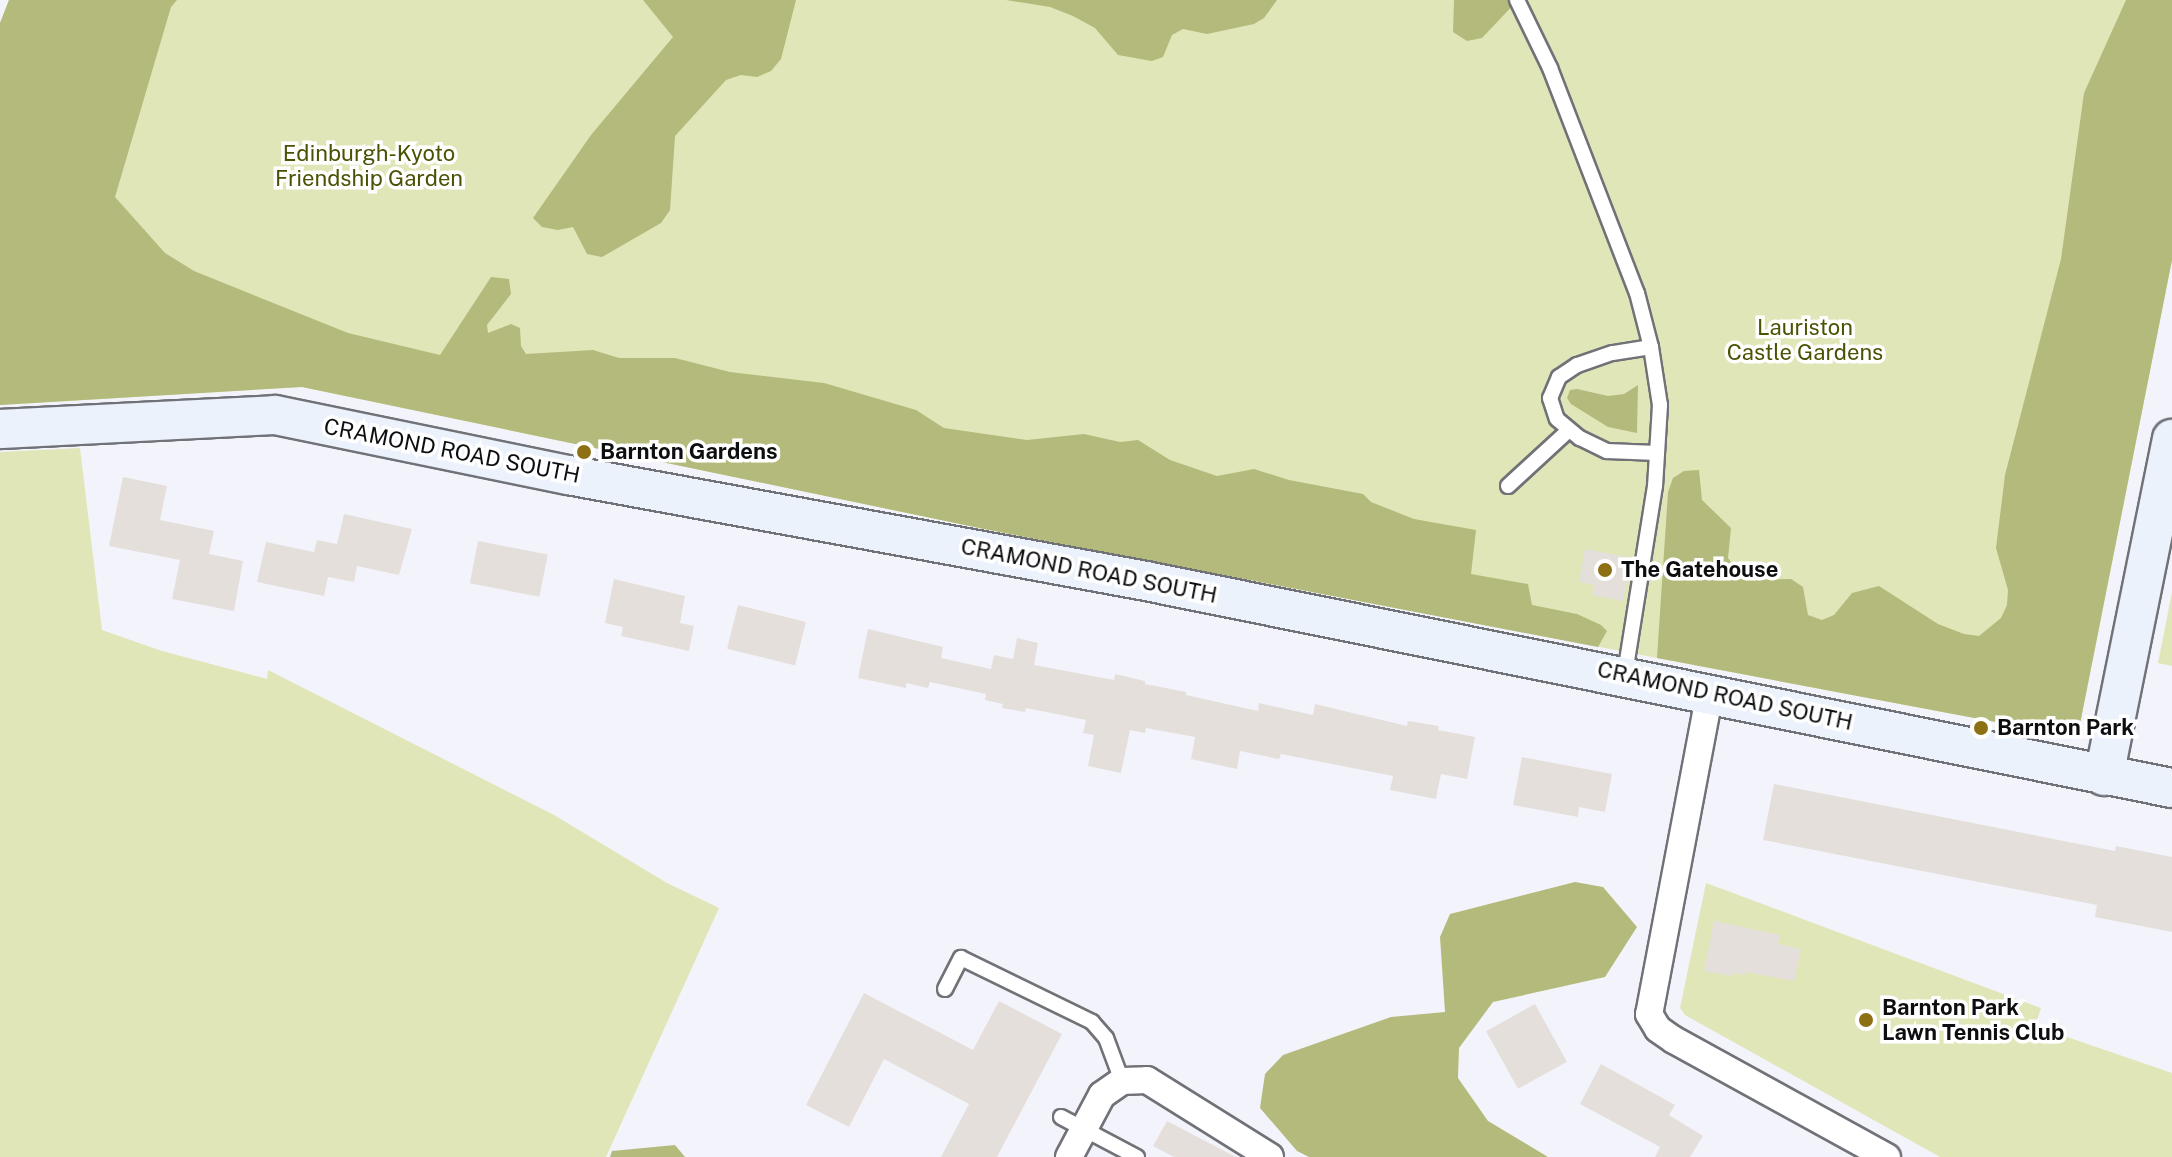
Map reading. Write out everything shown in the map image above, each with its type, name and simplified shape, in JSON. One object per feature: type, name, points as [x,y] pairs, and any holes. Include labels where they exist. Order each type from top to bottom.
[{"type":"street","name":"CRAMOND ROAD SOUTH","points":[[0,429],[275,415],[568,475],[1146,581],[1710,692],[2172,788]]},
{"type":"street","points":[[2104,776],[2172,439]]},
{"type":"street","points":[[1710,692],[1649,1014],[1658,1029],[1684,1046],[1887,1157]]},
{"type":"street","points":[[1069,1157],[1102,1095],[1122,1081],[1147,1080],[1270,1157]]},
{"type":"lane","points":[[1517,0],[1550,68],[1632,279],[1651,347],[1660,405],[1657,453],[1624,676]]},
{"type":"lane","points":[[1651,347],[1612,353],[1577,365],[1559,377],[1550,398],[1557,419],[1569,430],[1607,451],[1657,453]]},
{"type":"lane","points":[[1508,486],[1569,430]]},
{"type":"lane","points":[[945,989],[961,958],[1092,1022],[1106,1038],[1122,1081]]},
{"type":"lane","points":[[1061,1117],[1137,1157]]},
{"type":"green space","name":"Lauriston Castle Gardens","points":[[9,0],[2172,0],[2172,260],[2080,724],[2064,735],[1657,658],[984,529],[302,387],[0,405],[0,23]]},
{"type":"green space","points":[[9,0],[177,0],[171,7],[115,197],[165,253],[194,271],[348,333],[440,355],[491,277],[509,279],[511,294],[487,325],[488,333],[511,324],[520,328],[521,346],[526,354],[593,350],[619,358],[675,358],[730,372],[824,383],[916,410],[944,428],[1027,440],[1084,434],[1120,442],[1138,440],[1170,460],[1217,476],[1254,469],[1289,480],[1363,494],[1371,502],[1414,519],[1476,530],[1471,574],[1528,584],[1532,605],[1577,614],[1607,631],[1598,647],[984,529],[302,387],[0,405],[0,23]]},
{"type":"green space","points":[[643,0],[796,0],[781,59],[771,71],[757,77],[741,75],[726,80],[675,136],[670,210],[661,223],[602,257],[587,254],[573,227],[558,230],[542,227],[533,218],[591,135],[673,37]]},
{"type":"green space","points":[[1006,0],[1277,0],[1264,18],[1254,24],[1207,34],[1183,29],[1172,35],[1163,57],[1152,61],[1118,55],[1095,28],[1073,16],[1050,7]]},
{"type":"green space","points":[[1454,0],[1518,0],[1482,38],[1467,41],[1453,32]]},
{"type":"green space","points":[[2126,0],[2172,0],[2172,260],[2080,724],[2064,735],[1657,658],[1668,492],[1673,478],[1684,471],[1699,470],[1702,500],[1731,528],[1728,558],[1737,570],[1747,580],[1791,579],[1803,587],[1808,615],[1822,620],[1834,615],[1852,593],[1879,586],[1938,624],[1964,634],[1979,636],[2001,618],[2007,605],[2008,590],[1996,548],[2005,475],[2061,259],[2084,93]]},
{"type":"green space","points":[[1638,385],[1637,433],[1608,427],[1571,404],[1567,398],[1570,390],[1608,396],[1624,394]]},
{"type":"green space","points":[[80,448],[102,630],[162,651],[267,679],[268,670],[554,815],[667,883],[719,908],[606,1157],[0,1157],[0,452]]},
{"type":"green space","points":[[2172,592],[2172,666],[2158,663]]},
{"type":"green space","points":[[1575,882],[1603,887],[1637,927],[1605,977],[1493,1002],[1459,1048],[1458,1078],[1488,1121],[1548,1157],[1309,1157],[1297,1151],[1260,1108],[1265,1074],[1283,1055],[1391,1017],[1445,1012],[1440,937],[1450,914]]},
{"type":"green space","name":"Barnton Park Lawn Tennis Club","points":[[1706,883],[2041,1008],[2035,1026],[2172,1073],[2172,1157],[1940,1157],[1685,1015],[1680,1008]]},
{"type":"green space","points":[[675,1145],[685,1157],[610,1157],[612,1151]]},
{"type":"building","points":[[123,477],[167,486],[160,520],[214,531],[209,554],[243,561],[234,611],[172,599],[180,560],[109,546]]},
{"type":"building","points":[[344,514],[412,529],[399,575],[357,566],[354,582],[328,577],[324,596],[257,582],[266,542],[314,552],[317,540],[337,544]]},
{"type":"building","points":[[478,541],[548,555],[539,597],[470,583]]},
{"type":"building","name":"The Gatehouse","points":[[1585,549],[1632,558],[1623,601],[1592,595],[1594,585],[1579,582]]},
{"type":"building","points":[[614,579],[685,596],[680,623],[694,626],[689,651],[621,636],[623,627],[605,623]]},
{"type":"building","points":[[738,605],[806,622],[795,666],[727,649]]},
{"type":"building","points":[[868,629],[943,647],[941,658],[991,669],[994,655],[1013,659],[1017,638],[1038,643],[1034,665],[1114,680],[1115,674],[1186,692],[1186,695],[1258,711],[1259,703],[1313,715],[1315,704],[1407,726],[1408,721],[1439,726],[1438,730],[1475,737],[1467,779],[1441,774],[1436,799],[1390,790],[1393,776],[1281,754],[1279,759],[1240,751],[1237,769],[1191,759],[1195,737],[1146,728],[1145,733],[1130,730],[1121,773],[1088,766],[1094,735],[1083,733],[1086,720],[1026,708],[1025,712],[1002,708],[1003,704],[985,700],[986,694],[930,682],[928,688],[906,683],[906,688],[858,678]]},
{"type":"building","points":[[1522,757],[1612,774],[1605,812],[1579,807],[1578,817],[1513,805]]},
{"type":"building","points":[[1774,784],[2115,851],[2116,846],[2172,857],[2172,932],[2095,917],[2097,905],[1763,840]]},
{"type":"building","points":[[1714,921],[1780,935],[1778,944],[1801,949],[1794,981],[1746,972],[1745,975],[1733,973],[1732,976],[1704,971]]},
{"type":"building","points":[[864,993],[973,1050],[999,1001],[1062,1034],[997,1157],[941,1157],[969,1104],[884,1059],[849,1127],[806,1105]]},
{"type":"building","points":[[1535,1004],[1567,1062],[1518,1089],[1486,1031]]},
{"type":"building","points":[[1601,1064],[1675,1105],[1669,1115],[1703,1136],[1690,1157],[1655,1157],[1660,1147],[1580,1104]]},
{"type":"building","points":[[1167,1121],[1236,1157],[1174,1157],[1153,1146]]},
{"type":"place","name":"Barnton Gardens","points":[[584,452]]},
{"type":"place","name":"The Gatehouse","points":[[1605,570]]},
{"type":"place","name":"Barnton Park","points":[[1981,728]]},
{"type":"place","name":"Barnton Park Lawn Tennis Club","points":[[1866,1020]]},
{"type":"park label","name":"Edinburgh-Kyoto Friendship Garden","points":[[369,166]]}]
